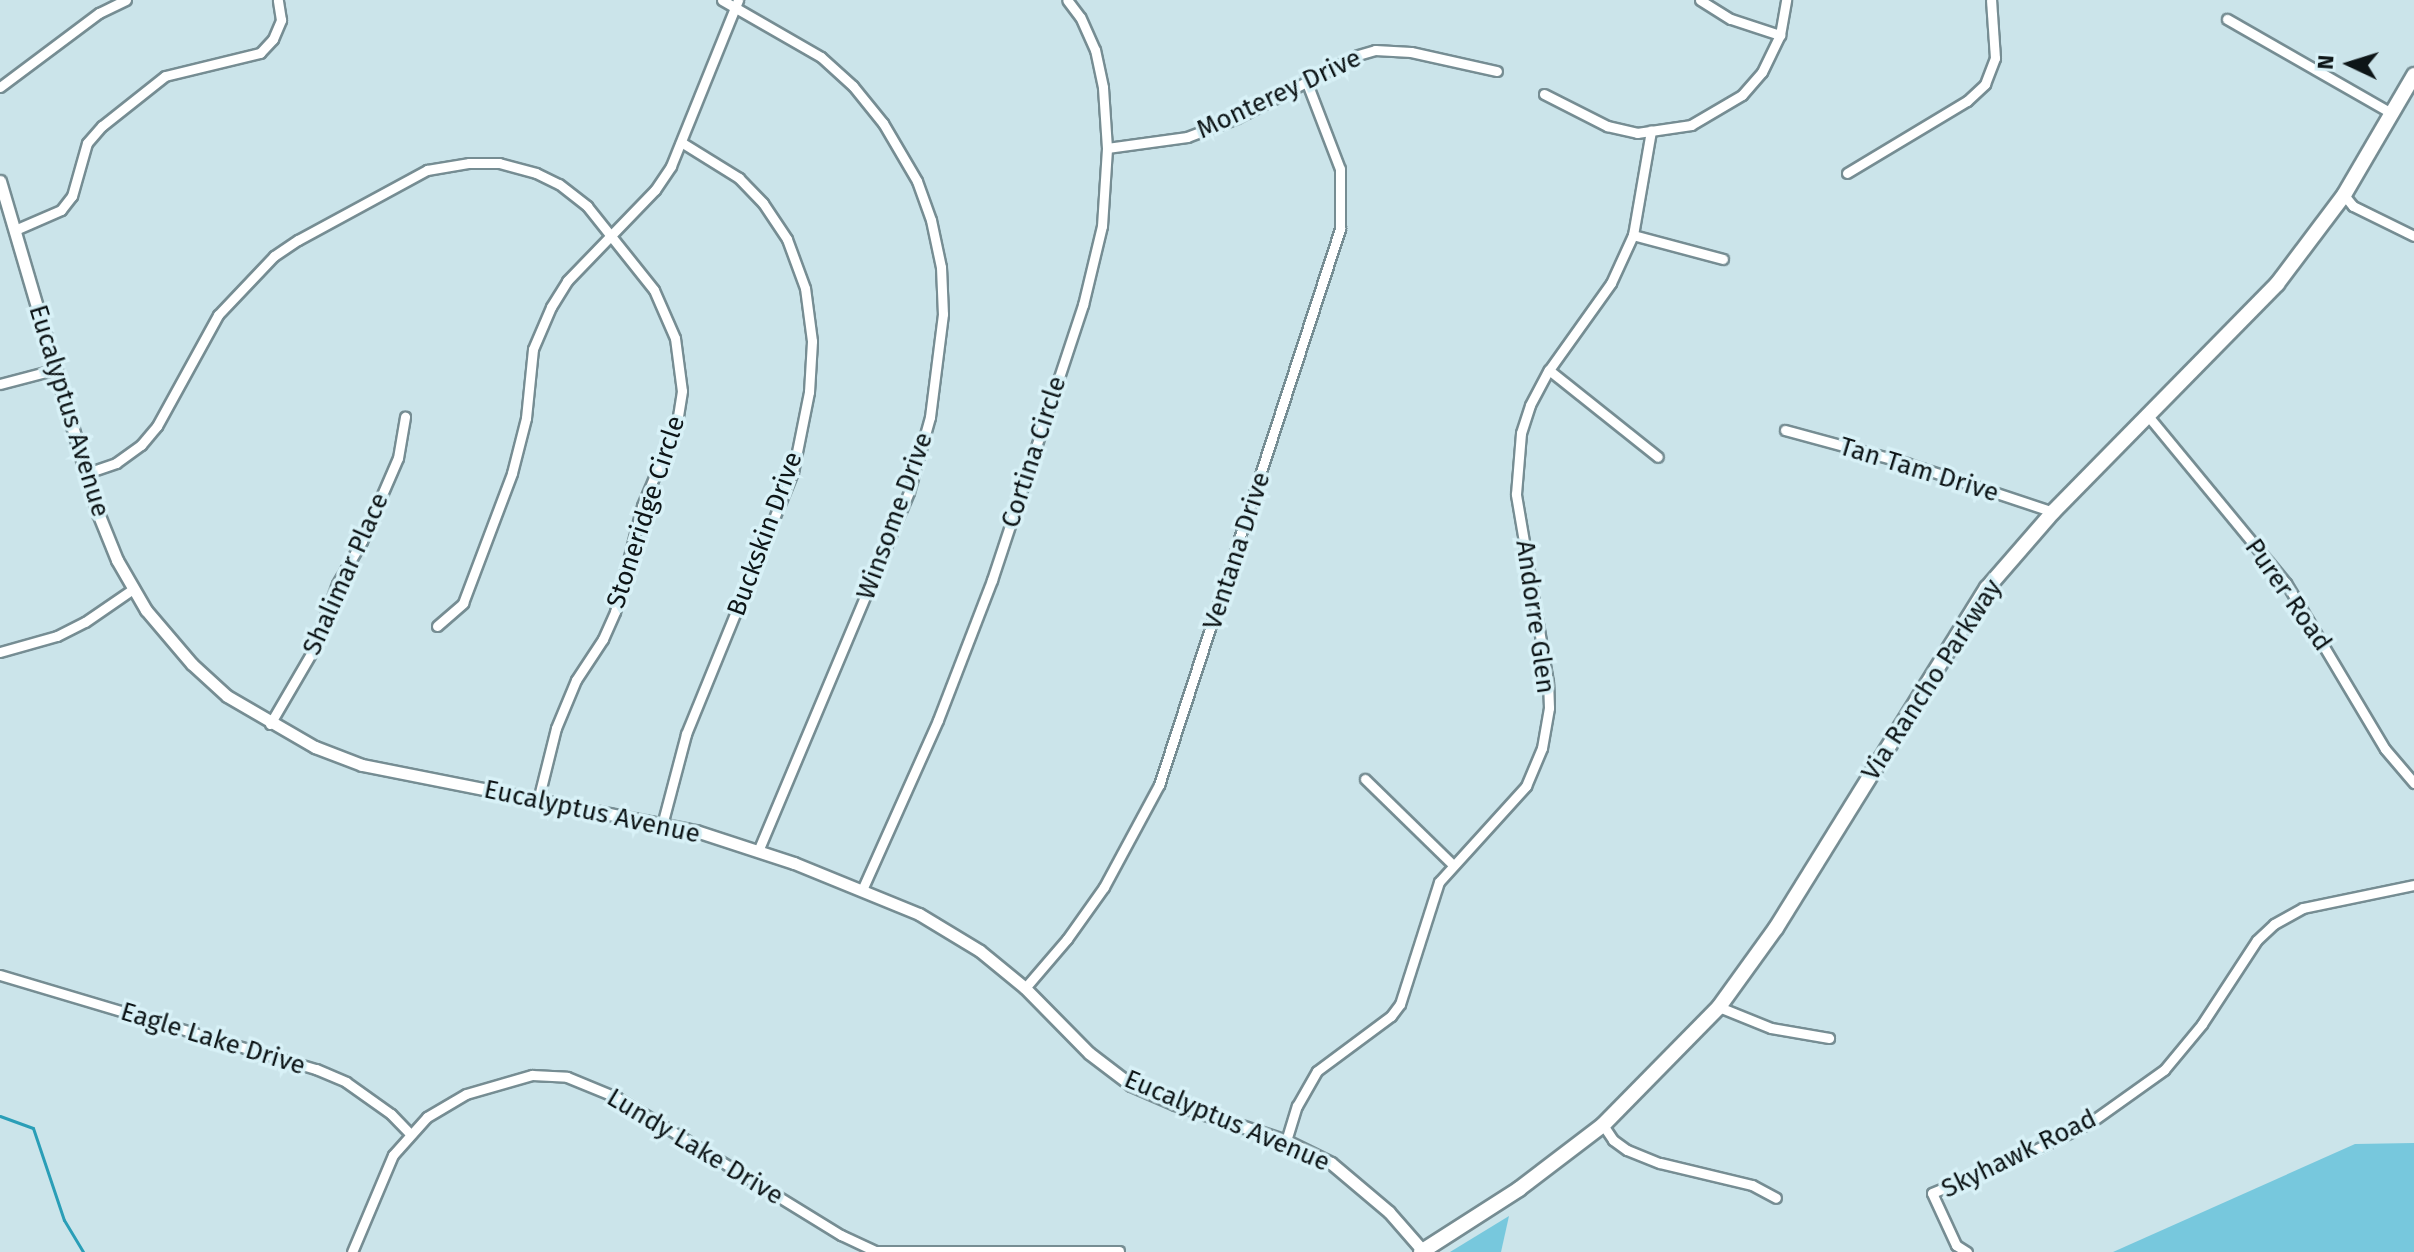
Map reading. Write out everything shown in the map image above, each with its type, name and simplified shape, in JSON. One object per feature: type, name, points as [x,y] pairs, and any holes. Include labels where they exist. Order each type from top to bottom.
[{"type":"main road","name":"Via Rancho Parkway","points":[[1422,1251],[1519,1189],[1603,1125],[1719,1007],[1776,928],[1987,588],[2053,512],[2277,284],[2344,195],[2414,75]]},
{"type":"street","points":[[0,87],[99,13],[126,0]]},
{"type":"street","points":[[15,230],[61,210],[72,196],[87,143],[102,126],[165,76],[260,53],[273,39],[281,20],[278,0]]},
{"type":"street","name":"Winsome Drive","points":[[722,0],[737,4],[821,57],[853,86],[883,123],[917,181],[931,220],[941,267],[943,314],[930,417],[909,492],[758,852]]},
{"type":"street","name":"Cortina Circle","points":[[862,890],[938,720],[992,580],[1079,320],[1102,226],[1107,148],[1103,87],[1095,50],[1080,17],[1067,0]]},
{"type":"street","points":[[1700,0],[1731,19],[1780,35]]},
{"type":"street","points":[[1544,94],[1607,126],[1637,133],[1691,125],[1742,95],[1762,72],[1780,35],[1786,0]]},
{"type":"street","points":[[1847,173],[1967,101],[1985,84],[1995,58],[1991,0]]},
{"type":"street","points":[[437,626],[463,603],[512,473],[526,418],[528,373],[533,349],[551,307],[567,281],[655,190],[681,142],[737,4]]},
{"type":"street","points":[[2227,19],[2393,114]]},
{"type":"street","name":"Monterey Drive","points":[[1107,148],[1187,137],[1237,118],[1358,55],[1375,50],[1411,52],[1497,71]]},
{"type":"street","name":"Ventana Drive","points":[[1025,988],[1067,939],[1104,887],[1159,785],[1340,229],[1340,169],[1307,83]]},
{"type":"street","name":"Andorre Glen","points":[[1286,1141],[1297,1106],[1317,1071],[1391,1016],[1400,1004],[1410,983],[1427,911],[1439,882],[1452,864],[1502,815],[1526,786],[1542,748],[1549,708],[1548,682],[1516,494],[1516,465],[1530,405],[1549,370],[1611,283],[1633,235],[1651,131]]},
{"type":"street","name":"Buckskin Drive","points":[[662,825],[686,734],[793,472],[809,392],[812,341],[805,288],[787,239],[763,203],[739,178],[681,142]]},
{"type":"street","name":"Stoneridge Circle","points":[[87,473],[116,463],[141,445],[157,426],[218,315],[274,256],[427,170],[476,162],[499,163],[536,173],[559,184],[587,206],[654,290],[675,338],[682,391],[677,423],[642,506],[615,612],[603,639],[576,680],[556,728],[538,800]]},
{"type":"street","name":"Eucalyptus Avenue","points":[[0,181],[98,513],[133,589],[192,664],[227,696],[270,724],[315,747],[362,765],[696,831],[862,890],[919,914],[968,943],[1025,988],[1089,1053],[1131,1085],[1175,1104],[1286,1141],[1350,1176],[1389,1212],[1422,1251]]},
{"type":"street","points":[[2344,195],[2353,206],[2414,236]]},
{"type":"street","points":[[1633,235],[1723,259]]},
{"type":"street","points":[[0,384],[57,369]]},
{"type":"street","points":[[1549,370],[1658,457]]},
{"type":"street","name":"Shalimar Place","points":[[270,724],[312,652],[337,584],[362,541],[398,458],[405,417]]},
{"type":"street","name":"Purer Road","points":[[2149,417],[2286,583],[2385,749],[2414,783]]},
{"type":"street","name":"Tan Tam Drive","points":[[1785,430],[1903,462],[2053,512]]},
{"type":"street","points":[[0,652],[57,636],[85,622],[133,589]]},
{"type":"street","points":[[1365,779],[1452,864]]},
{"type":"street","name":"Skyhawk Road","points":[[1967,1252],[1956,1245],[1932,1193],[2031,1152],[2091,1122],[2164,1070],[2210,1013],[2257,940],[2274,924],[2303,908],[2414,885]]},
{"type":"street","name":"Eagle Lake Drive","points":[[0,975],[316,1069],[358,1090],[391,1114],[410,1134]]},
{"type":"street","points":[[1719,1007],[1771,1028],[1829,1038]]},
{"type":"street","name":"Lundy Lake Drive","points":[[352,1252],[388,1167],[410,1134],[427,1117],[466,1094],[532,1075],[567,1077],[618,1098],[841,1235],[876,1251],[1119,1251]]},
{"type":"street","points":[[1603,1125],[1613,1140],[1627,1150],[1660,1163],[1752,1185],[1776,1198]]},
{"type":"shaded area","points":[[2414,1143],[2414,1252],[2113,1252],[2355,1144]]},
{"type":"shaded area","points":[[1509,1216],[1501,1252],[1450,1252]]},
{"type":"waterway","points":[[0,1116],[33,1128],[64,1220],[83,1252]]}]
